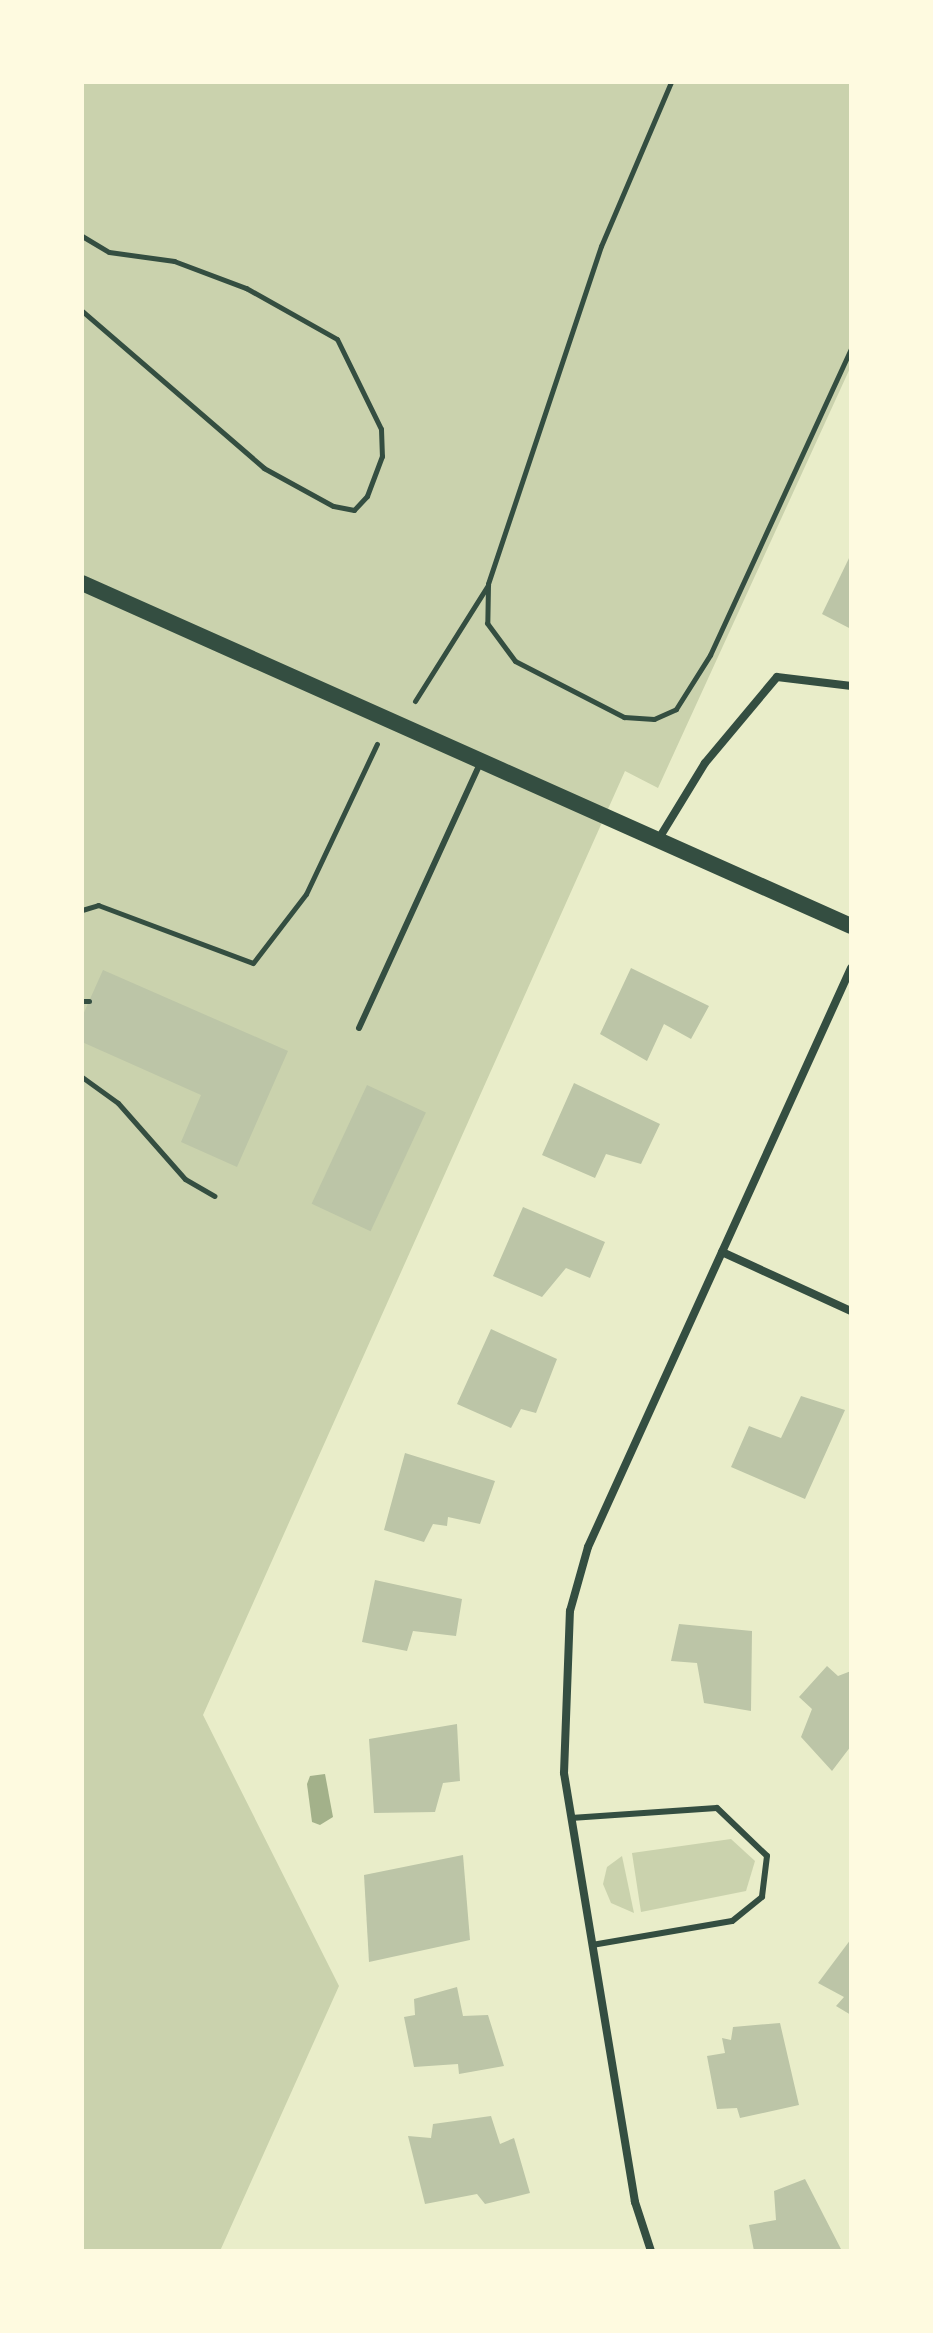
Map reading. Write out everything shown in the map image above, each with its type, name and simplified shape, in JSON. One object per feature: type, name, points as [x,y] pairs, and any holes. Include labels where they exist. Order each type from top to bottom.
[{"type":"main road","points":[[82,583],[851,926]]},
{"type":"street","points":[[658,840],[705,763],[777,677],[811,676],[851,686]]},
{"type":"street","points":[[651,2251],[635,2202],[571,1818],[563,1710],[570,1611],[588,1547],[851,968]]},
{"type":"street","points":[[722,1252],[851,1311]]},
{"type":"lane","points":[[359,1028],[481,760]]},
{"type":"lane","points":[[571,1818],[717,1808],[767,1856],[762,1897],[732,1921],[592,1945]]},
{"type":"path","points":[[671,82],[601,246],[488,584],[487,623],[515,661],[624,717],[654,719],[676,709],[710,655],[851,348]]},
{"type":"path","points":[[82,311],[264,468],[333,506],[354,510],[367,496],[382,456],[381,429],[337,339],[246,288],[83,239]]},
{"type":"path","points":[[82,910],[98,905],[253,963],[282,932],[338,830]]},
{"type":"path","points":[[82,1077],[118,1103],[185,1179],[215,1196]]},
{"type":"shaded area","points":[[82,82],[851,82],[851,366],[658,788],[625,771],[203,1715],[339,1986],[220,2251],[82,2251]]},
{"type":"shaded area","points":[[325,1774],[333,1817],[320,1825],[312,1822],[307,1784],[310,1776]]},
{"type":"shaded area","points":[[731,1839],[755,1861],[746,1891],[641,1912],[632,1853]]},
{"type":"shaded area","points":[[622,1856],[634,1913],[611,1903],[603,1884],[607,1867]]},
{"type":"building","points":[[851,554],[851,629],[822,614]]},
{"type":"building","points":[[631,968],[709,1006],[691,1039],[664,1024],[647,1061],[600,1034]]},
{"type":"building","points":[[103,970],[288,1051],[237,1167],[181,1142],[201,1095],[82,1042],[82,1017]]},
{"type":"building","points":[[574,1083],[660,1124],[641,1164],[606,1154],[595,1178],[542,1155]]},
{"type":"building","points":[[367,1085],[426,1112],[371,1231],[312,1204]]},
{"type":"building","points":[[523,1207],[605,1242],[590,1278],[566,1268],[542,1297],[493,1276]]},
{"type":"building","points":[[491,1329],[557,1359],[536,1413],[521,1409],[511,1428],[457,1404]]},
{"type":"building","points":[[801,1396],[845,1410],[805,1499],[731,1467],[749,1426],[781,1438]]},
{"type":"building","points":[[405,1453],[495,1481],[480,1524],[448,1517],[447,1526],[433,1524],[424,1542],[384,1530]]},
{"type":"building","points":[[375,1580],[462,1599],[456,1636],[413,1631],[407,1651],[362,1642]]},
{"type":"building","points":[[679,1624],[752,1631],[751,1711],[704,1703],[697,1663],[671,1661]]},
{"type":"building","points":[[827,1666],[838,1676],[851,1671],[851,1746],[832,1771],[801,1737],[812,1709],[799,1697]]},
{"type":"building","points":[[457,1724],[460,1781],[443,1783],[435,1812],[374,1813],[369,1739]]},
{"type":"building","points":[[463,1855],[470,1940],[369,1962],[364,1875]]},
{"type":"building","points":[[851,1939],[851,2015],[836,2006],[844,1997],[818,1983]]},
{"type":"building","points":[[457,1987],[463,2016],[488,2015],[504,2066],[459,2074],[458,2064],[414,2067],[404,2017],[415,2015],[414,1999]]},
{"type":"building","points":[[780,2023],[799,2105],[740,2118],[737,2108],[717,2109],[707,2056],[725,2053],[722,2038],[731,2040],[733,2027]]},
{"type":"building","points":[[491,2116],[500,2144],[514,2138],[530,2193],[485,2204],[477,2194],[425,2204],[408,2136],[431,2138],[433,2124]]},
{"type":"building","points":[[805,2179],[842,2251],[754,2251],[749,2225],[776,2220],[774,2191]]}]
